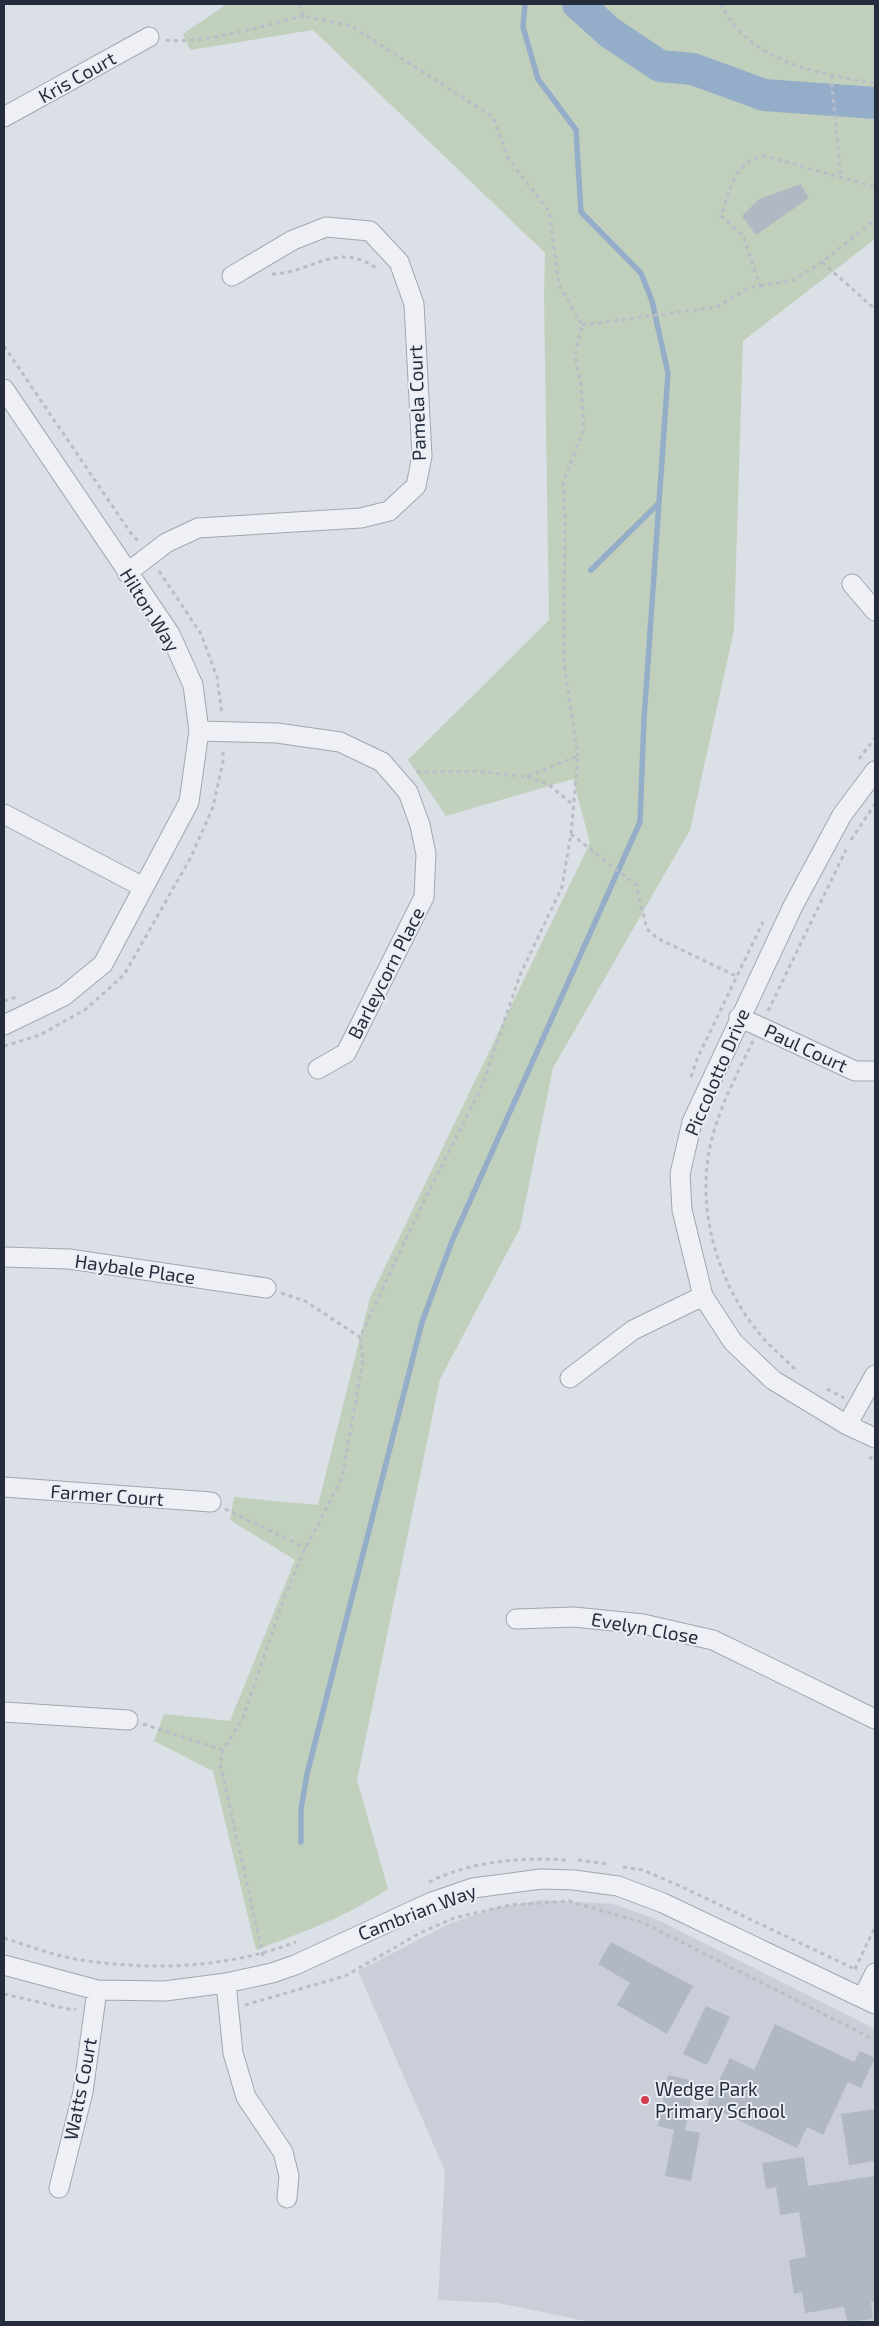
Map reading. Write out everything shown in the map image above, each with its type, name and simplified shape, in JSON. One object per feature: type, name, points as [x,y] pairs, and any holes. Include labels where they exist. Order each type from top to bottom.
[{"type":"street","name":"Kris Court","points":[[4,117],[150,37]]},
{"type":"street","name":"Pamela Court","points":[[127,573],[144,546],[166,544],[198,528],[361,518],[389,511],[416,486],[422,456],[414,304],[399,262],[370,231],[326,227],[293,240],[232,276]]},
{"type":"street","name":"Hilton Way","points":[[4,389],[170,634],[193,685],[199,731],[189,802],[102,964],[64,996],[4,1025]]},
{"type":"street","points":[[852,584],[875,611]]},
{"type":"street","name":"Barleycorn Place","points":[[199,731],[277,734],[340,742],[382,762],[408,792],[420,825],[426,854],[424,897],[346,1053],[318,1069]]},
{"type":"street","name":"Piccolotto Drive","points":[[875,771],[842,815],[793,906],[739,1017],[692,1122],[680,1174],[682,1210],[703,1296],[733,1342],[773,1380],[847,1425],[875,1438]]},
{"type":"street","points":[[4,814],[142,887]]},
{"type":"street","name":"Paul Court","points":[[739,1017],[855,1071],[875,1071]]},
{"type":"street","name":"Haybale Place","points":[[4,1258],[69,1259],[266,1288]]},
{"type":"street","points":[[570,1378],[633,1330],[703,1296]]},
{"type":"street","points":[[847,1425],[875,1375]]},
{"type":"street","name":"Farmer Court","points":[[4,1487],[211,1502]]},
{"type":"street","name":"Evelyn Close","points":[[516,1619],[574,1617],[643,1624],[713,1640],[875,1719]]},
{"type":"street","points":[[4,1712],[128,1720]]},
{"type":"street","name":"Cambrian Way","points":[[4,1965],[97,1990],[165,1991],[226,1983],[267,1974],[295,1965],[432,1902],[473,1888],[541,1879],[574,1880],[618,1886],[663,1904],[869,2001]]},
{"type":"street","points":[[869,2001],[874,1975]]},
{"type":"street","points":[[226,1983],[233,2053],[246,2097],[283,2152],[289,2176],[287,2198]]},
{"type":"street","name":"Watts Court","points":[[59,2188],[83,2092],[97,1990]]},
{"type":"path","points":[[300,4],[303,16]]},
{"type":"path","points":[[720,4],[740,32],[777,58],[831,75],[875,83]]},
{"type":"path","points":[[150,37],[177,42],[241,32],[303,16],[351,26],[493,117],[509,160],[549,211],[559,285],[582,325],[575,356],[581,386],[584,428],[563,483],[565,516],[564,662],[578,756],[572,804],[571,834],[562,886],[520,976],[482,1086],[418,1213],[360,1337],[363,1360],[342,1478],[322,1521],[306,1548],[283,1601],[243,1718],[224,1750],[220,1763],[220,1772],[267,1974]]},
{"type":"path","points":[[831,75],[841,179]]},
{"type":"path","points":[[760,286],[743,236],[721,216],[740,167],[752,158],[765,156],[841,179],[875,187]]},
{"type":"path","points":[[582,325],[717,308],[750,287],[794,280],[822,262],[875,220]]},
{"type":"path","points":[[269,274],[288,274],[307,264],[345,255],[371,264],[384,274]]},
{"type":"path","points":[[822,262],[875,309]]},
{"type":"path","points":[[4,346],[130,532],[144,546],[201,634],[217,677],[223,732],[223,761],[213,807],[191,857],[124,975],[78,1013],[40,1035],[4,1046]]},
{"type":"path","points":[[854,767],[875,738]]},
{"type":"path","points":[[526,777],[578,756]]},
{"type":"path","points":[[391,772],[477,771],[526,777],[548,784],[572,804]]},
{"type":"path","points":[[803,1377],[758,1332],[734,1295],[719,1263],[708,1230],[707,1166],[715,1125],[760,1027],[850,842],[875,804]]},
{"type":"path","points":[[571,834],[636,885],[647,929],[656,938],[736,976]]},
{"type":"path","points":[[691,1078],[697,1059],[766,916]]},
{"type":"path","points":[[4,1001],[22,995]]},
{"type":"path","points":[[266,1288],[305,1301],[360,1337]]},
{"type":"path","points":[[819,1385],[858,1405]]},
{"type":"path","points":[[863,1453],[875,1460]]},
{"type":"path","points":[[211,1502],[306,1548]]},
{"type":"path","points":[[128,1720],[224,1750]]},
{"type":"path","points":[[422,1886],[439,1877],[487,1863],[532,1857],[588,1861],[643,1870],[854,1969],[874,1975]]},
{"type":"path","points":[[228,2005],[248,2005],[345,1976],[420,1933],[454,1918],[510,1905],[569,1901],[644,1923],[875,2040]]},
{"type":"path","points":[[854,1969],[875,1927]]},
{"type":"path","points":[[4,1938],[80,1960],[144,1966],[209,1964],[263,1955],[304,1940]]},
{"type":"path","points":[[4,1994],[68,2009],[94,2009]]},
{"type":"shaded area","name":"Wedge Park Primary School","points":[[542,1900],[614,1904],[658,1920],[875,2029],[875,2322],[590,2322],[498,2303],[438,2300],[445,2171],[358,1971],[449,1924],[494,1908]]},
{"type":"green space","points":[[227,4],[875,4],[875,239],[743,341],[734,630],[690,830],[553,1068],[520,1228],[440,1379],[357,1780],[388,1889],[340,1916],[256,1950],[213,1771],[154,1741],[164,1714],[230,1721],[295,1560],[230,1520],[234,1497],[318,1505],[370,1298],[590,843],[573,779],[446,816],[408,760],[549,620],[545,253],[313,30],[190,50],[183,34]]},
{"type":"building","points":[[801,184],[809,198],[756,235],[742,216],[759,199]]},
{"type":"building","points":[[611,1942],[693,1986],[667,2034],[617,2005],[630,1983],[598,1964]]},
{"type":"building","points":[[706,2006],[730,2017],[707,2065],[683,2054]]},
{"type":"building","points":[[775,2024],[854,2062],[860,2051],[875,2058],[861,2088],[848,2082],[823,2135],[807,2127],[797,2148],[707,2105],[730,2058],[754,2070]]},
{"type":"building","points":[[668,2075],[695,2081],[685,2130],[700,2133],[691,2181],[665,2176],[674,2130],[658,2126]]},
{"type":"building","points":[[875,2109],[875,2161],[849,2165],[841,2114]]},
{"type":"building","points":[[804,2157],[808,2186],[875,2176],[875,2302],[871,2302],[873,2319],[847,2322],[844,2307],[805,2313],[802,2292],[794,2294],[789,2260],[806,2257],[799,2212],[780,2215],[776,2187],[766,2189],[762,2163]]},
{"type":"waterway","points":[[301,1842],[301,1809],[307,1774],[422,1322],[452,1241],[640,822],[644,719],[668,373],[652,301],[641,273],[581,212],[576,130],[538,79],[523,27],[525,4]]},
{"type":"waterway","points":[[578,4],[609,32],[660,66],[693,69],[764,95],[875,103]]},
{"type":"waterway","points":[[591,570],[658,504]]},
{"type":"place","name":"Wedge Park Primary School","points":[[645,2100]]}]
